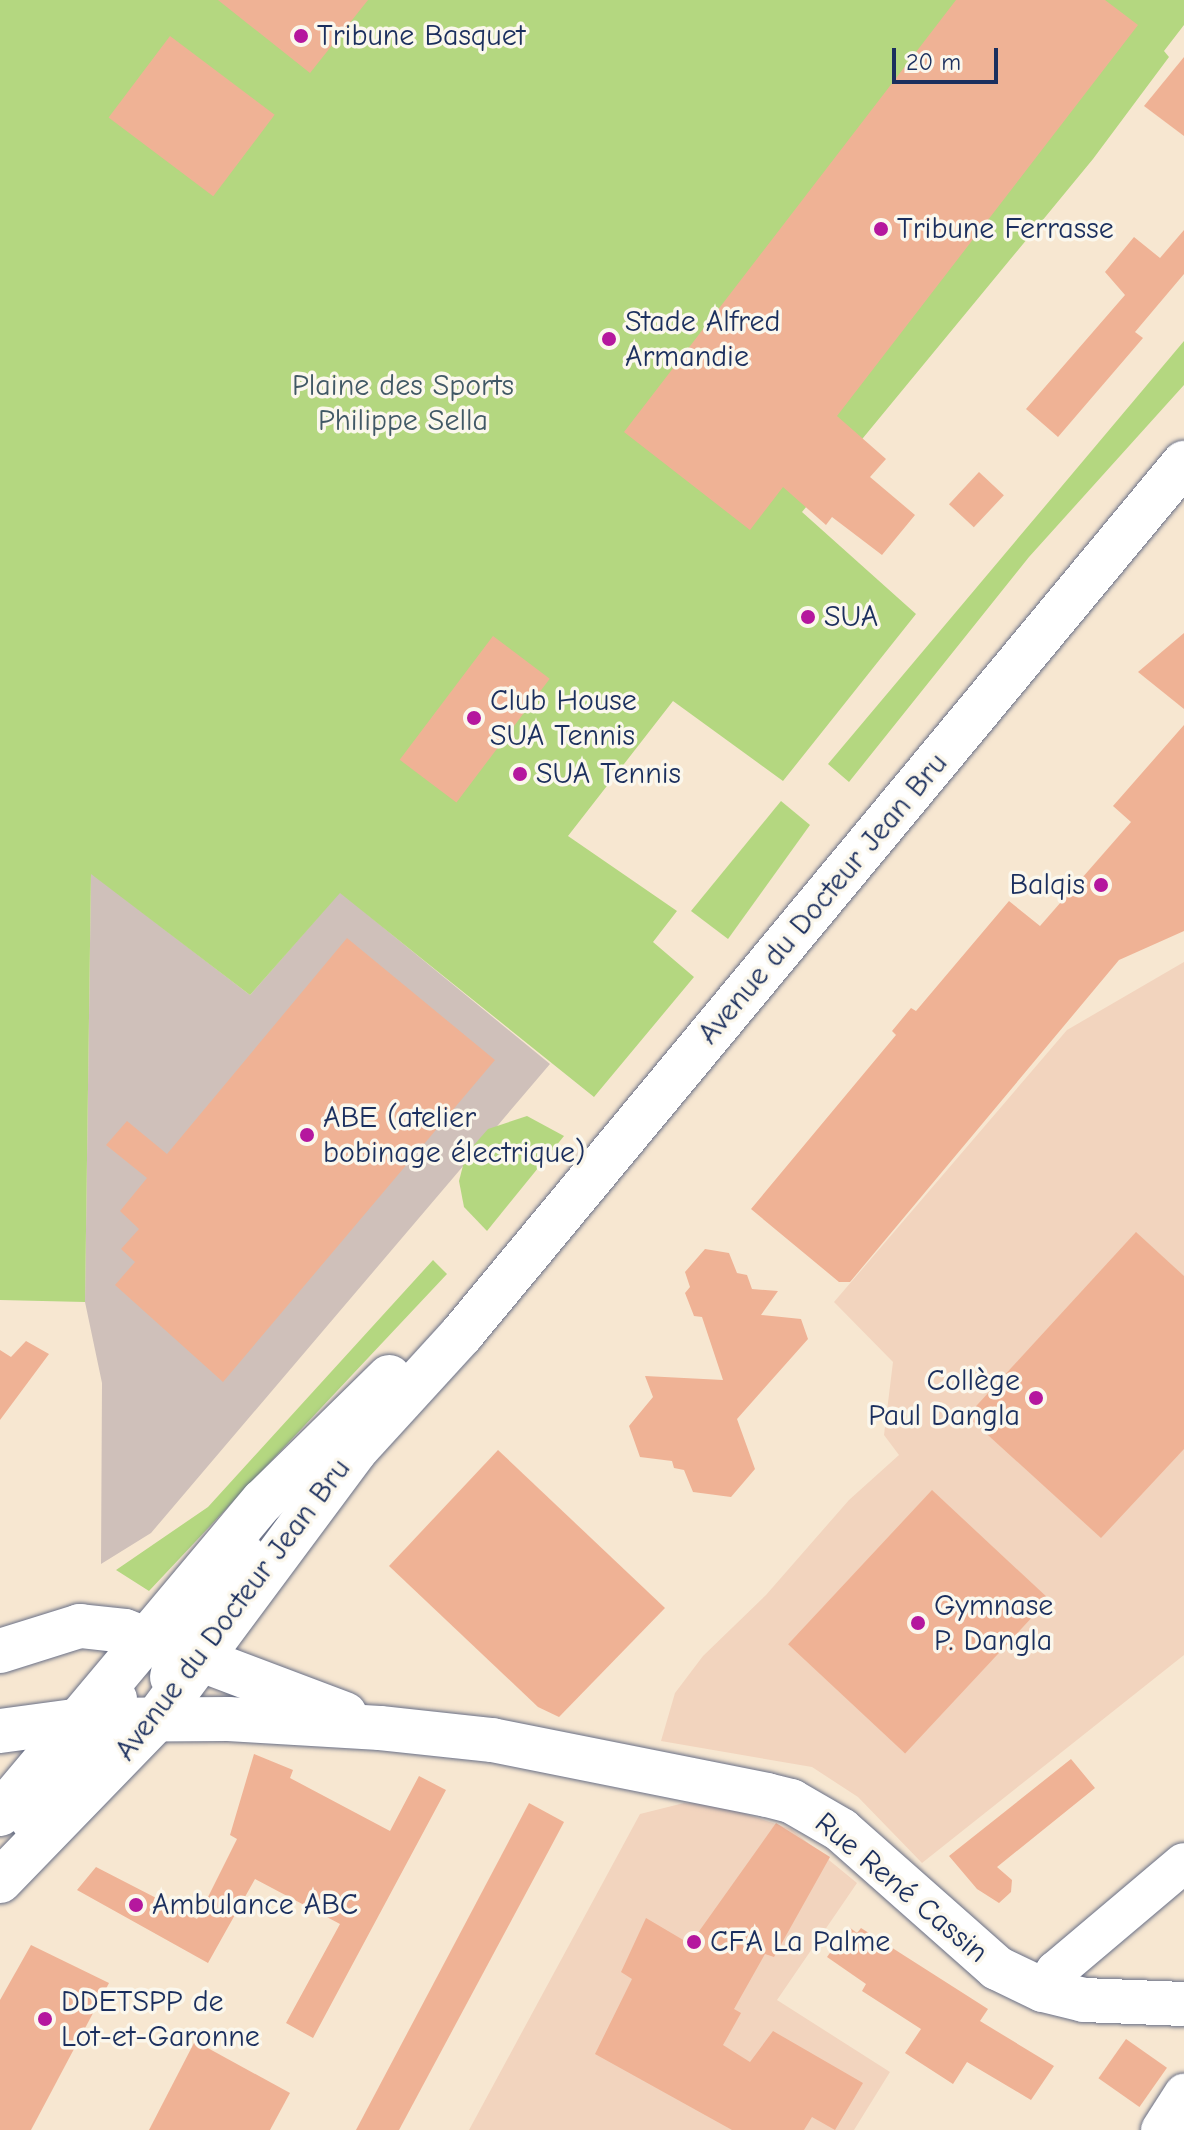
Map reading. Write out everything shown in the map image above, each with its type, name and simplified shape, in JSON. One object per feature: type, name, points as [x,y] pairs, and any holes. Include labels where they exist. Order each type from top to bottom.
[{"type":"main road","name":"Avenue du Docteur Jean Bru","points":[[0,1814],[94,1721],[117,1674],[176,1650],[461,1335],[1184,463]]},
{"type":"main road","name":"Avenue du Docteur Jean Bru","points":[[0,1881],[177,1712],[176,1650],[263,1501],[401,1365],[461,1335]]},
{"type":"main road","points":[[0,1651],[57,1631],[93,1626],[176,1650],[380,1728]]},
{"type":"main road","points":[[57,1631],[103,1658],[117,1674]]},
{"type":"main road","points":[[0,1731],[177,1712],[380,1728]]},
{"type":"main road","points":[[0,1853],[75,1772],[94,1721]]},
{"type":"main road","name":"Rue René Cassin","points":[[380,1728],[492,1740],[791,1801],[841,1830],[973,1950],[1043,1990],[1122,2004],[1184,2004]]},
{"type":"street","points":[[1043,1990],[1056,1971],[1184,1863]]},
{"type":"street","points":[[1161,2130],[1184,2094]]},
{"type":"shaded area","points":[[91,873],[250,995],[340,892],[550,1064],[151,1533],[101,1564],[102,1383],[85,1302]]},
{"type":"shaded area","name":"Collège Paul Dangla","points":[[1184,962],[1184,1655],[922,1863],[858,1797],[812,1767],[661,1741],[675,1693],[703,1656],[766,1595],[849,1500],[899,1455],[884,1435],[893,1362],[834,1302],[1067,1030]]},
{"type":"shaded area","name":"CFA La Palme","points":[[684,1803],[715,1804],[791,1829],[857,1883],[777,2000],[890,2072],[854,2130],[469,2130],[640,1814]]},
{"type":"green space","name":"Plaine des Sports Philippe Sella","points":[[0,0],[1184,0],[1184,25],[1164,51],[1169,57],[1093,159],[802,512],[916,614],[783,781],[673,701],[568,836],[677,911],[653,942],[694,977],[594,1097],[340,893],[250,995],[91,874],[85,1302],[0,1300]]},
{"type":"green space","points":[[1184,341],[1184,385],[1029,557],[849,782],[828,764]]},
{"type":"green space","points":[[781,801],[810,825],[728,939],[691,911]]},
{"type":"green space","points":[[527,1116],[564,1136],[487,1231],[464,1207],[459,1181],[466,1154],[488,1129]]},
{"type":"green space","points":[[433,1260],[447,1274],[149,1591],[116,1570],[208,1507]]},
{"type":"building","name":"Tribune Basquet","points":[[218,0],[368,0],[310,73]]},
{"type":"building","name":"Tribune Ferrasse","points":[[956,0],[1105,0],[1138,25],[837,416],[886,459],[870,477],[915,515],[882,555],[832,517],[826,525],[783,487],[750,530],[624,432]]},
{"type":"building","points":[[170,36],[275,115],[213,196],[109,117]]},
{"type":"building","points":[[1184,57],[1184,136],[1144,106]]},
{"type":"building","points":[[1184,230],[1184,274],[1135,332],[1143,338],[1058,437],[1026,409],[1125,295],[1105,272],[1134,237],[1160,258]]},
{"type":"building","points":[[979,472],[1004,495],[974,527],[949,504]]},
{"type":"building","points":[[1184,633],[1184,709],[1138,672]]},
{"type":"building","name":"Club House SUA Tennis","points":[[493,636],[550,679],[456,803],[400,760]]},
{"type":"building","points":[[1184,725],[1184,931],[1119,960],[850,1282],[839,1282],[751,1209],[896,1035],[892,1031],[911,1008],[916,1011],[1009,901],[1040,926],[1131,822],[1113,806]]},
{"type":"building","name":"ABE (atelier bobinage électrique)","points":[[347,938],[495,1060],[223,1382],[115,1285],[135,1262],[121,1249],[139,1229],[120,1211],[147,1178],[106,1145],[127,1121],[167,1154]]},
{"type":"building","points":[[1136,1232],[1184,1276],[1184,1449],[1101,1538],[967,1416]]},
{"type":"building","points":[[705,1249],[729,1253],[737,1273],[747,1275],[752,1289],[778,1291],[761,1315],[801,1319],[808,1339],[737,1419],[755,1469],[731,1497],[693,1492],[684,1470],[674,1468],[672,1461],[640,1457],[629,1426],[653,1397],[645,1376],[723,1380],[702,1317],[694,1316],[685,1293],[690,1287],[685,1272]]},
{"type":"building","points":[[26,1341],[49,1354],[0,1420],[0,1350],[11,1357]]},
{"type":"building","points":[[498,1450],[665,1608],[559,1717],[538,1707],[389,1566]]},
{"type":"building","name":"Gymnase P. Dangla","points":[[932,1490],[1049,1599],[905,1753],[788,1644]]},
{"type":"building","points":[[254,1754],[293,1770],[290,1778],[390,1831],[419,1776],[446,1790],[313,2038],[286,2023],[340,1924],[255,1879],[208,1963],[77,1890],[96,1867],[197,1919],[237,1839],[230,1835]]},
{"type":"building","points":[[1071,1759],[1095,1788],[997,1867],[1012,1880],[1011,1892],[999,1903],[977,1889],[949,1856]]},
{"type":"building","points":[[529,1803],[564,1822],[399,2130],[356,2130]]},
{"type":"building","points":[[776,1823],[830,1857],[774,1957],[765,1954],[734,2009],[741,2013],[723,2045],[750,2062],[773,2031],[863,2083],[835,2130],[812,2117],[804,2130],[732,2130],[595,2054],[632,1979],[621,1972],[646,1918],[690,1944]]},
{"type":"building","points":[[849,1927],[857,1933],[861,1928],[988,2009],[980,2021],[1054,2066],[1031,2100],[967,2062],[953,2084],[905,2053],[921,2029],[862,1991],[866,1984],[827,1957]]},
{"type":"building","name":"DDETSPP de Lot-et-Garonne","points":[[31,1945],[109,1983],[31,2130],[0,2130],[0,2000]]},
{"type":"building","points":[[1126,2039],[1167,2068],[1139,2107],[1098,2078]]},
{"type":"building","points":[[195,2041],[290,2093],[270,2130],[149,2130]]},
{"type":"place","name":"Tribune Basquet","points":[[301,36]]},
{"type":"place","name":"Tribune Ferrasse","points":[[881,229]]},
{"type":"place","name":"Stade Alfred Armandie","points":[[609,339]]},
{"type":"place","name":"SUA","points":[[808,617]]},
{"type":"place","name":"Club House SUA Tennis","points":[[474,718]]},
{"type":"place","name":"SUA Tennis","points":[[520,774]]},
{"type":"place","name":"Balqis","points":[[1101,885]]},
{"type":"place","name":"ABE (atelier bobinage électrique)","points":[[307,1135]]},
{"type":"place","name":"Collège Paul Dangla","points":[[1036,1398]]},
{"type":"place","name":"Gymnase P. Dangla","points":[[918,1623]]},
{"type":"place","name":"Ambulance ABC","points":[[136,1905]]},
{"type":"place","name":"CFA La Palme","points":[[694,1942]]},
{"type":"place","name":"DDETSPP de Lot-et-Garonne","points":[[45,2019]]}]
